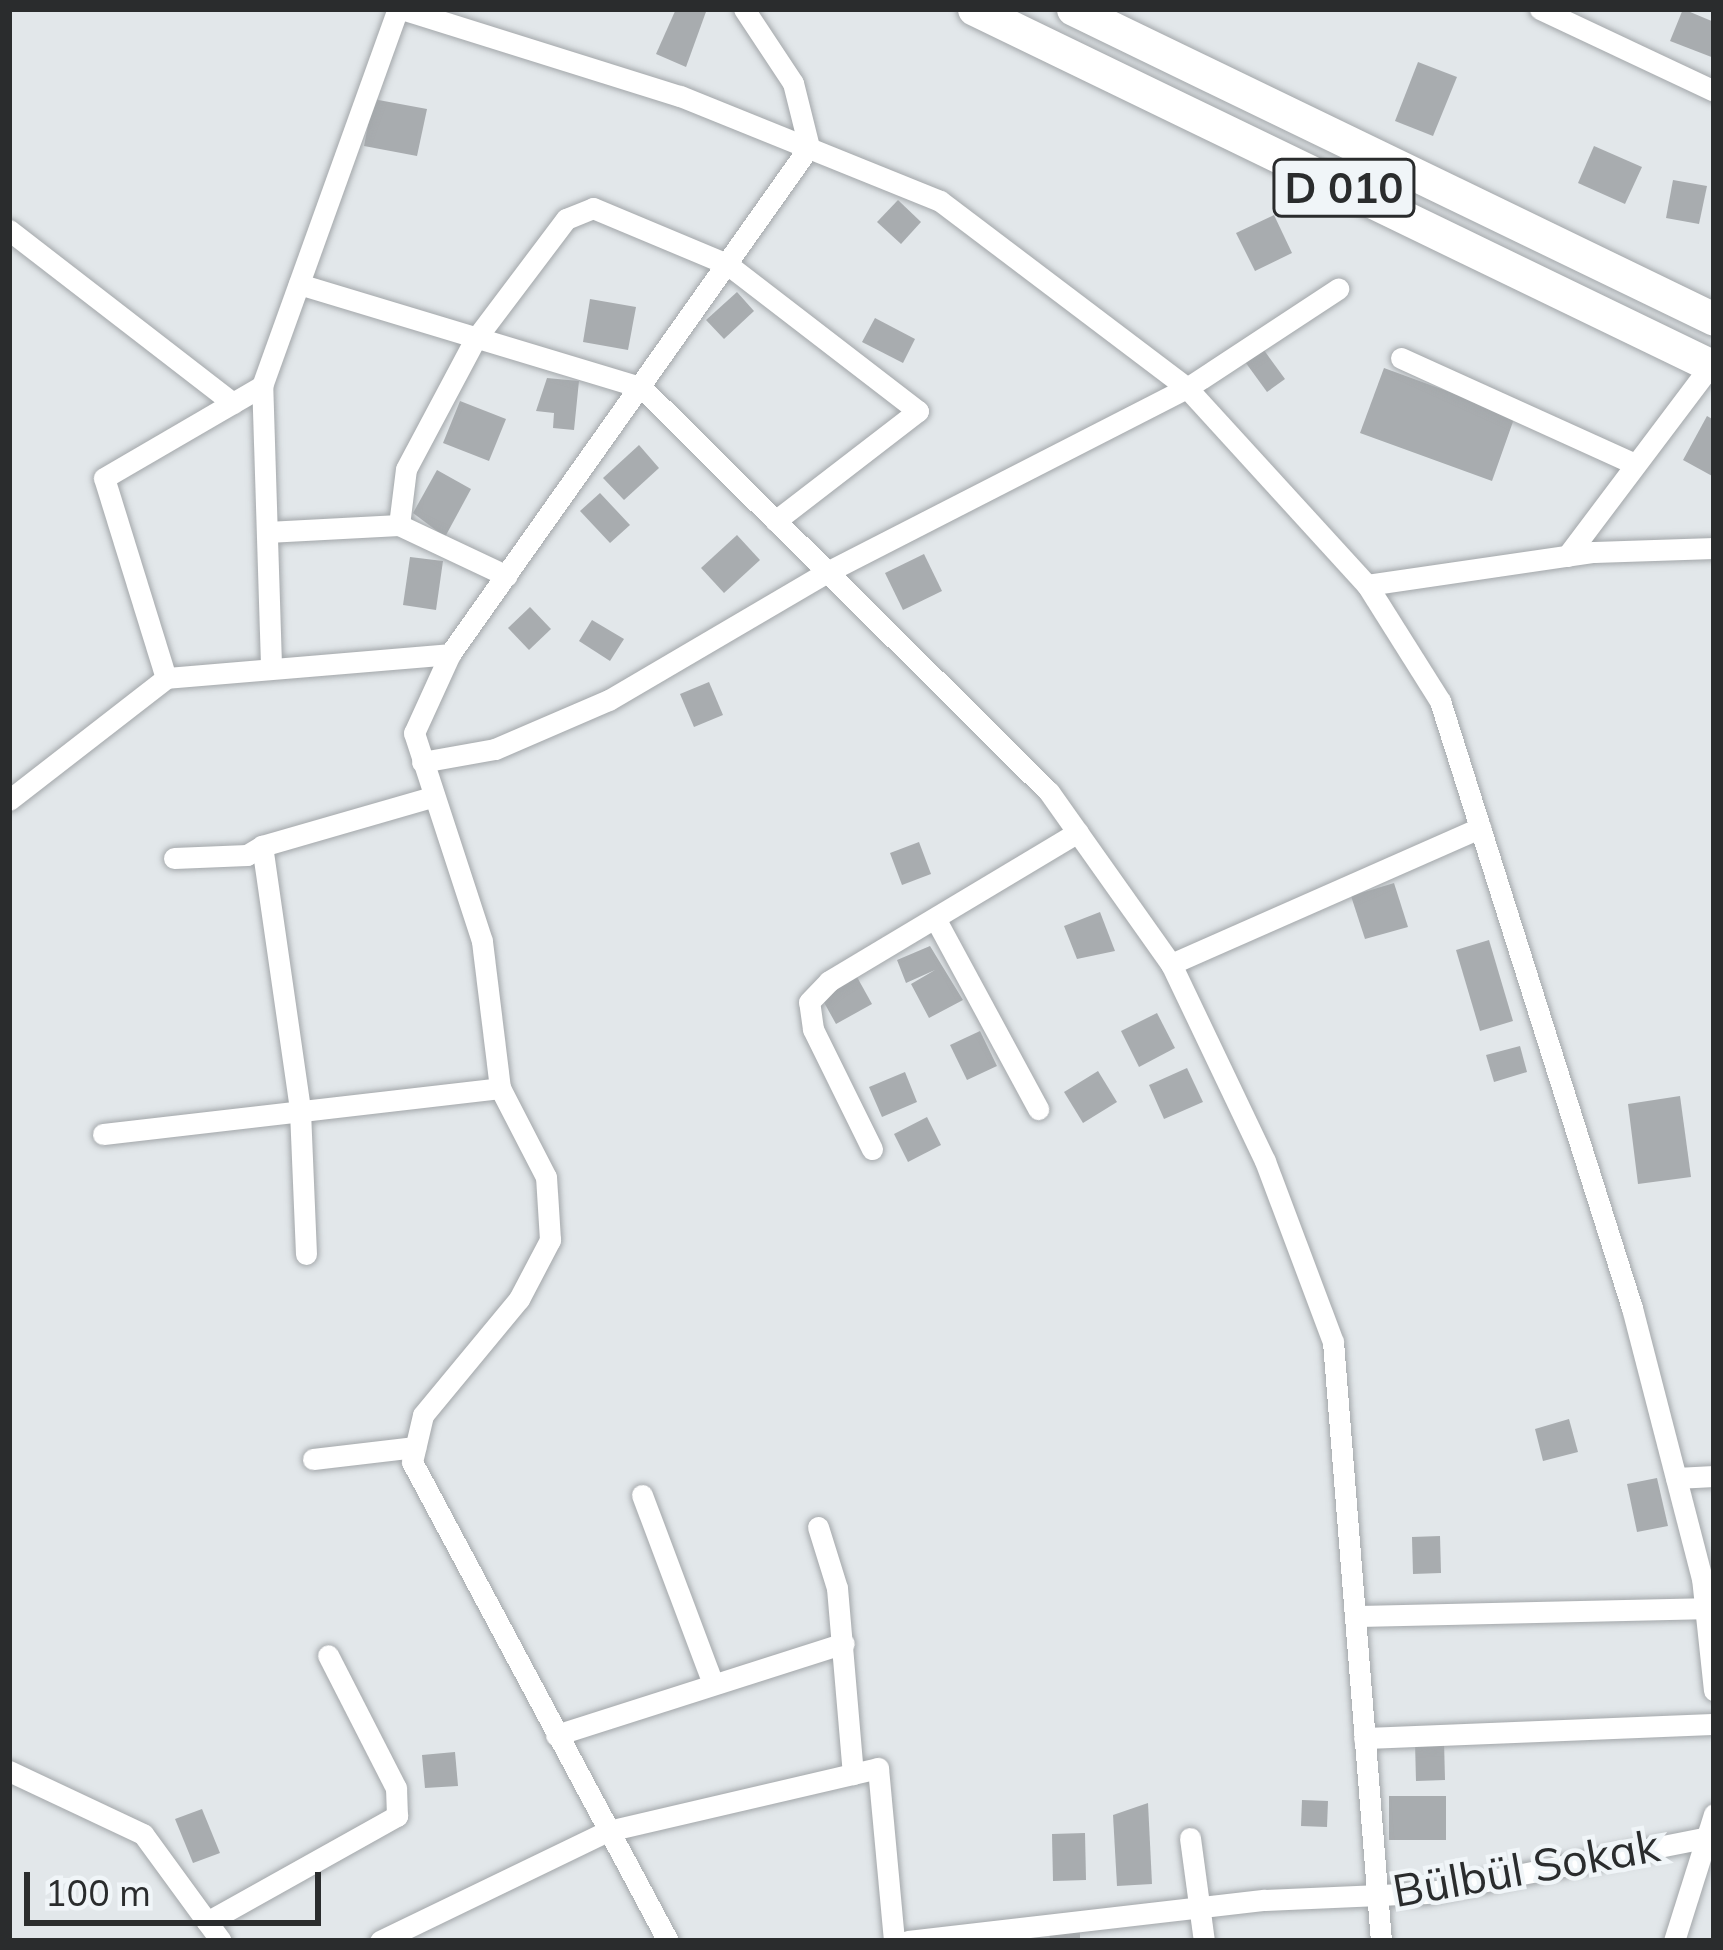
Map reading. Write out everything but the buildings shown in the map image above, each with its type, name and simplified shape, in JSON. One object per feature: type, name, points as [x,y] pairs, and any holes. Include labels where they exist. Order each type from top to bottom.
[{"type":"highway","name":"D 010","points":[[974,9],[1712,366]]},
{"type":"highway","name":"D 010","points":[[1073,9],[1714,319]]},
{"type":"street","points":[[271,665],[262,386],[400,9],[680,95],[940,201],[1187,388],[1367,585],[1440,701],[1631,1309],[1710,1608],[1714,1690]]},
{"type":"street","points":[[668,1941],[412,1462],[423,1415],[519,1299],[550,1240],[546,1177],[500,1088],[482,941],[414,733],[450,653],[809,148],[793,83],[744,9]]},
{"type":"street","points":[[1540,9],[1714,91]]},
{"type":"street","points":[[399,525],[406,469],[474,341],[577,211],[593,208],[727,264],[918,411],[776,521]]},
{"type":"street","points":[[9,230],[233,403]]},
{"type":"street","points":[[298,284],[474,341],[641,387],[1048,791],[1171,964],[1264,1161],[1333,1342],[1358,1616],[1372,1895],[1381,1941]]},
{"type":"street","points":[[422,762],[495,749],[609,700],[827,572],[1187,388],[1338,289]]},
{"type":"street","points":[[1401,358],[1632,463]]},
{"type":"street","points":[[1567,556],[1632,463],[1712,366]]},
{"type":"street","points":[[166,678],[102,487],[104,478],[262,386]]},
{"type":"street","points":[[266,532],[399,525],[507,576]]},
{"type":"street","points":[[1367,585],[1567,556],[1714,548]]},
{"type":"street","points":[[9,800],[166,678],[271,665],[450,653]]},
{"type":"street","points":[[174,858],[247,855],[262,846],[432,796]]},
{"type":"street","points":[[1171,964],[1480,828]]},
{"type":"street","points":[[872,1149],[813,1029],[809,1002],[829,981],[1078,832]]},
{"type":"street","points":[[262,846],[300,1109],[306,1254]]},
{"type":"street","points":[[936,920],[1038,1109]]},
{"type":"street","points":[[103,1134],[500,1088]]},
{"type":"street","points":[[313,1460],[415,1448]]},
{"type":"street","points":[[1676,1478],[1714,1476]]},
{"type":"street","points":[[641,1496],[713,1684]]},
{"type":"street","points":[[818,1527],[844,1643],[853,1774]]},
{"type":"street","points":[[1358,1616],[1710,1608]]},
{"type":"street","points":[[556,1735],[844,1643]]},
{"type":"street","points":[[207,1922],[397,1816],[396,1788],[328,1655]]},
{"type":"street","points":[[1364,1738],[1714,1724]]},
{"type":"street","points":[[380,1941],[608,1831],[878,1768],[894,1941]]},
{"type":"street","points":[[9,1772],[143,1834],[221,1941]]},
{"type":"street","points":[[1674,1941],[1712,1829]]},
{"type":"street","name":"Bülbül Sokak","points":[[908,1941],[1026,1934],[1198,1907],[1426,1893],[1712,1829]]},
{"type":"street","points":[[1190,1838],[1204,1941]]}]
